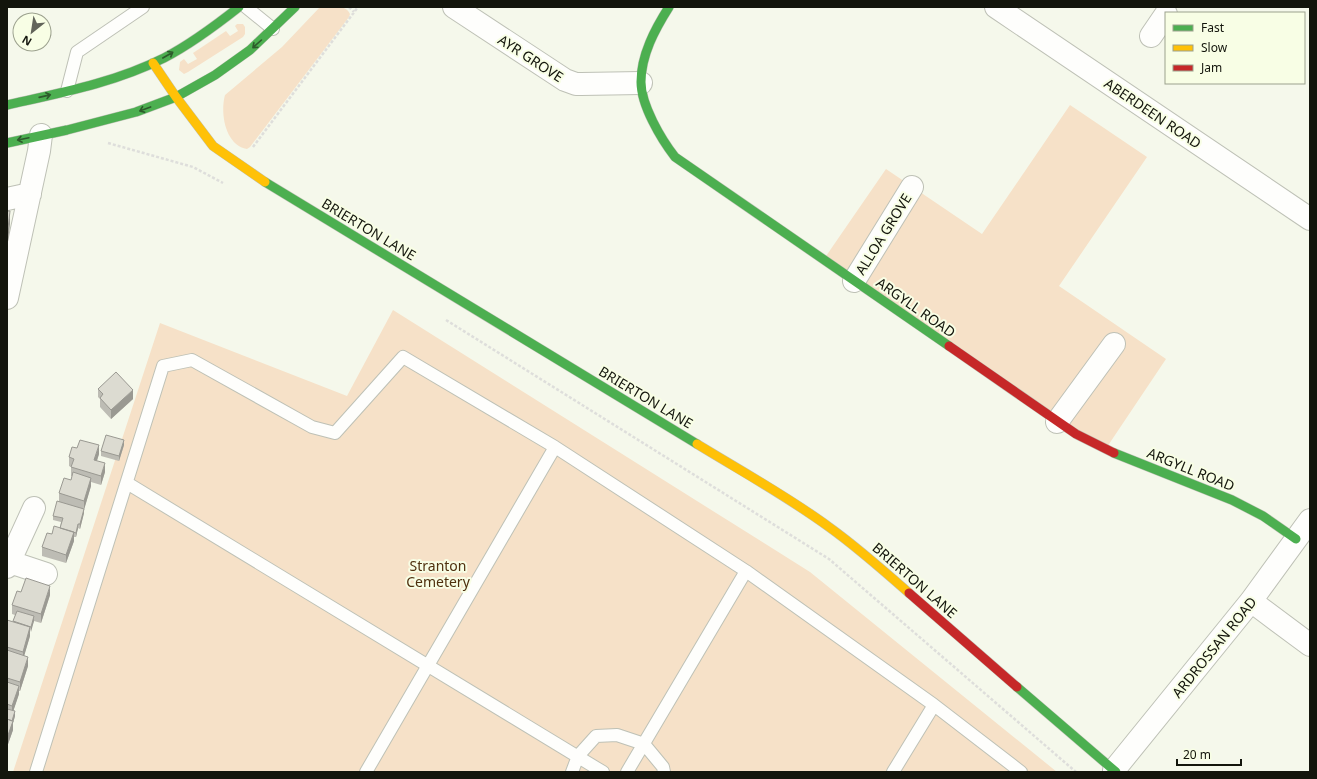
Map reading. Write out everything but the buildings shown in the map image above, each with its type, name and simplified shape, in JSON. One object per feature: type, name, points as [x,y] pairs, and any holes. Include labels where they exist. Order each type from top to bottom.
[{"type":"main road","points":[[7,105],[111,80],[153,64],[203,35],[239,7]]},
{"type":"main road","points":[[7,142],[67,130],[136,112],[176,97],[215,75],[250,50],[295,7]]},
{"type":"main road","name":"ARGYLL ROAD","points":[[669,7],[657,27],[649,46],[641,83],[652,123],[662,142],[674,157],[1076,434],[1112,452],[1232,500],[1263,516],[1296,539]]},
{"type":"main road","name":"BRIERTON LANE","points":[[153,64],[213,146],[253,175],[794,503],[828,526],[858,549],[1115,771]]},
{"type":"street","name":"AYR GROVE","points":[[454,7],[565,80],[576,84],[641,83]]},
{"type":"street","name":"ABERDEEN ROAD","points":[[996,7],[1310,219]]},
{"type":"street","points":[[1152,36],[1165,16]]},
{"type":"street","points":[[7,298],[39,152],[41,135]]},
{"type":"street","name":"ALLOA GROVE","points":[[854,281],[912,187]]},
{"type":"street","points":[[7,199],[30,194]]},
{"type":"street","points":[[1057,422],[1114,344]]},
{"type":"street","points":[[34,508],[8,564],[46,574]]},
{"type":"street","name":"ARDROSSAN ROAD","points":[[1115,771],[1251,601],[1310,520]]},
{"type":"street","points":[[1251,601],[1310,645]]},
{"type":"lane","points":[[67,91],[77,52],[143,7]]},
{"type":"lane","points":[[246,7],[273,29]]},
{"type":"lane","points":[[36,772],[163,366],[192,360],[312,427],[335,434],[403,357],[554,447],[746,571],[934,705],[1021,772]]},
{"type":"lane","points":[[366,772],[554,447]]},
{"type":"lane","points":[[127,483],[604,772]]},
{"type":"lane","points":[[627,772],[746,571]]},
{"type":"lane","points":[[894,772],[934,705]]},
{"type":"lane","points":[[572,772],[578,756],[596,736],[617,735],[644,744],[663,767],[664,772]]},
{"type":"path","points":[[348,7],[354,12]]},
{"type":"path","points":[[239,165],[358,7]]},
{"type":"path","points":[[104,142],[193,167],[228,185]]},
{"type":"path","points":[[444,319],[829,559],[1076,772]]},
{"type":"green space","points":[[320,7],[341,7],[350,14],[250,147],[247,149],[240,146],[229,135],[226,127],[223,110],[225,95],[282,47]]},
{"type":"green space","points":[[237,24],[243,24],[245,27],[245,34],[243,37],[188,72],[184,74],[179,70],[180,62],[184,59],[188,64],[197,59],[193,53],[226,31],[230,36],[238,31],[235,26]]},
{"type":"green space","points":[[1070,105],[1147,157],[1059,286],[1166,359],[1105,450],[824,259],[886,169],[982,234]]},
{"type":"green space","name":"Stranton Cemetery","points":[[393,310],[810,572],[1057,772],[13,772],[160,323],[347,396]]},
{"type":"traffic: fast","points":[[7,105],[106,81],[145,67],[184,47],[239,7]]},
{"type":"traffic: fast","points":[[7,143],[67,130],[136,112],[176,97],[215,75],[250,50],[295,7]]},
{"type":"traffic: fast","points":[[669,7],[654,33],[646,52],[643,62],[641,82],[644,101],[648,111],[658,131],[675,157],[949,346]]},
{"type":"traffic: fast","points":[[265,182],[697,444]]},
{"type":"traffic: fast","points":[[1114,453],[1232,500],[1263,516],[1296,539]]},
{"type":"traffic: fast","points":[[1017,687],[1116,772]]},
{"type":"traffic: slow","points":[[153,63],[176,97],[213,146],[265,182]]},
{"type":"traffic: slow","points":[[697,444],[780,494],[813,516],[880,567],[909,593]]},
{"type":"traffic: jam","points":[[949,346],[1076,434],[1114,453]]},
{"type":"traffic: jam","points":[[909,593],[1017,687]]}]
